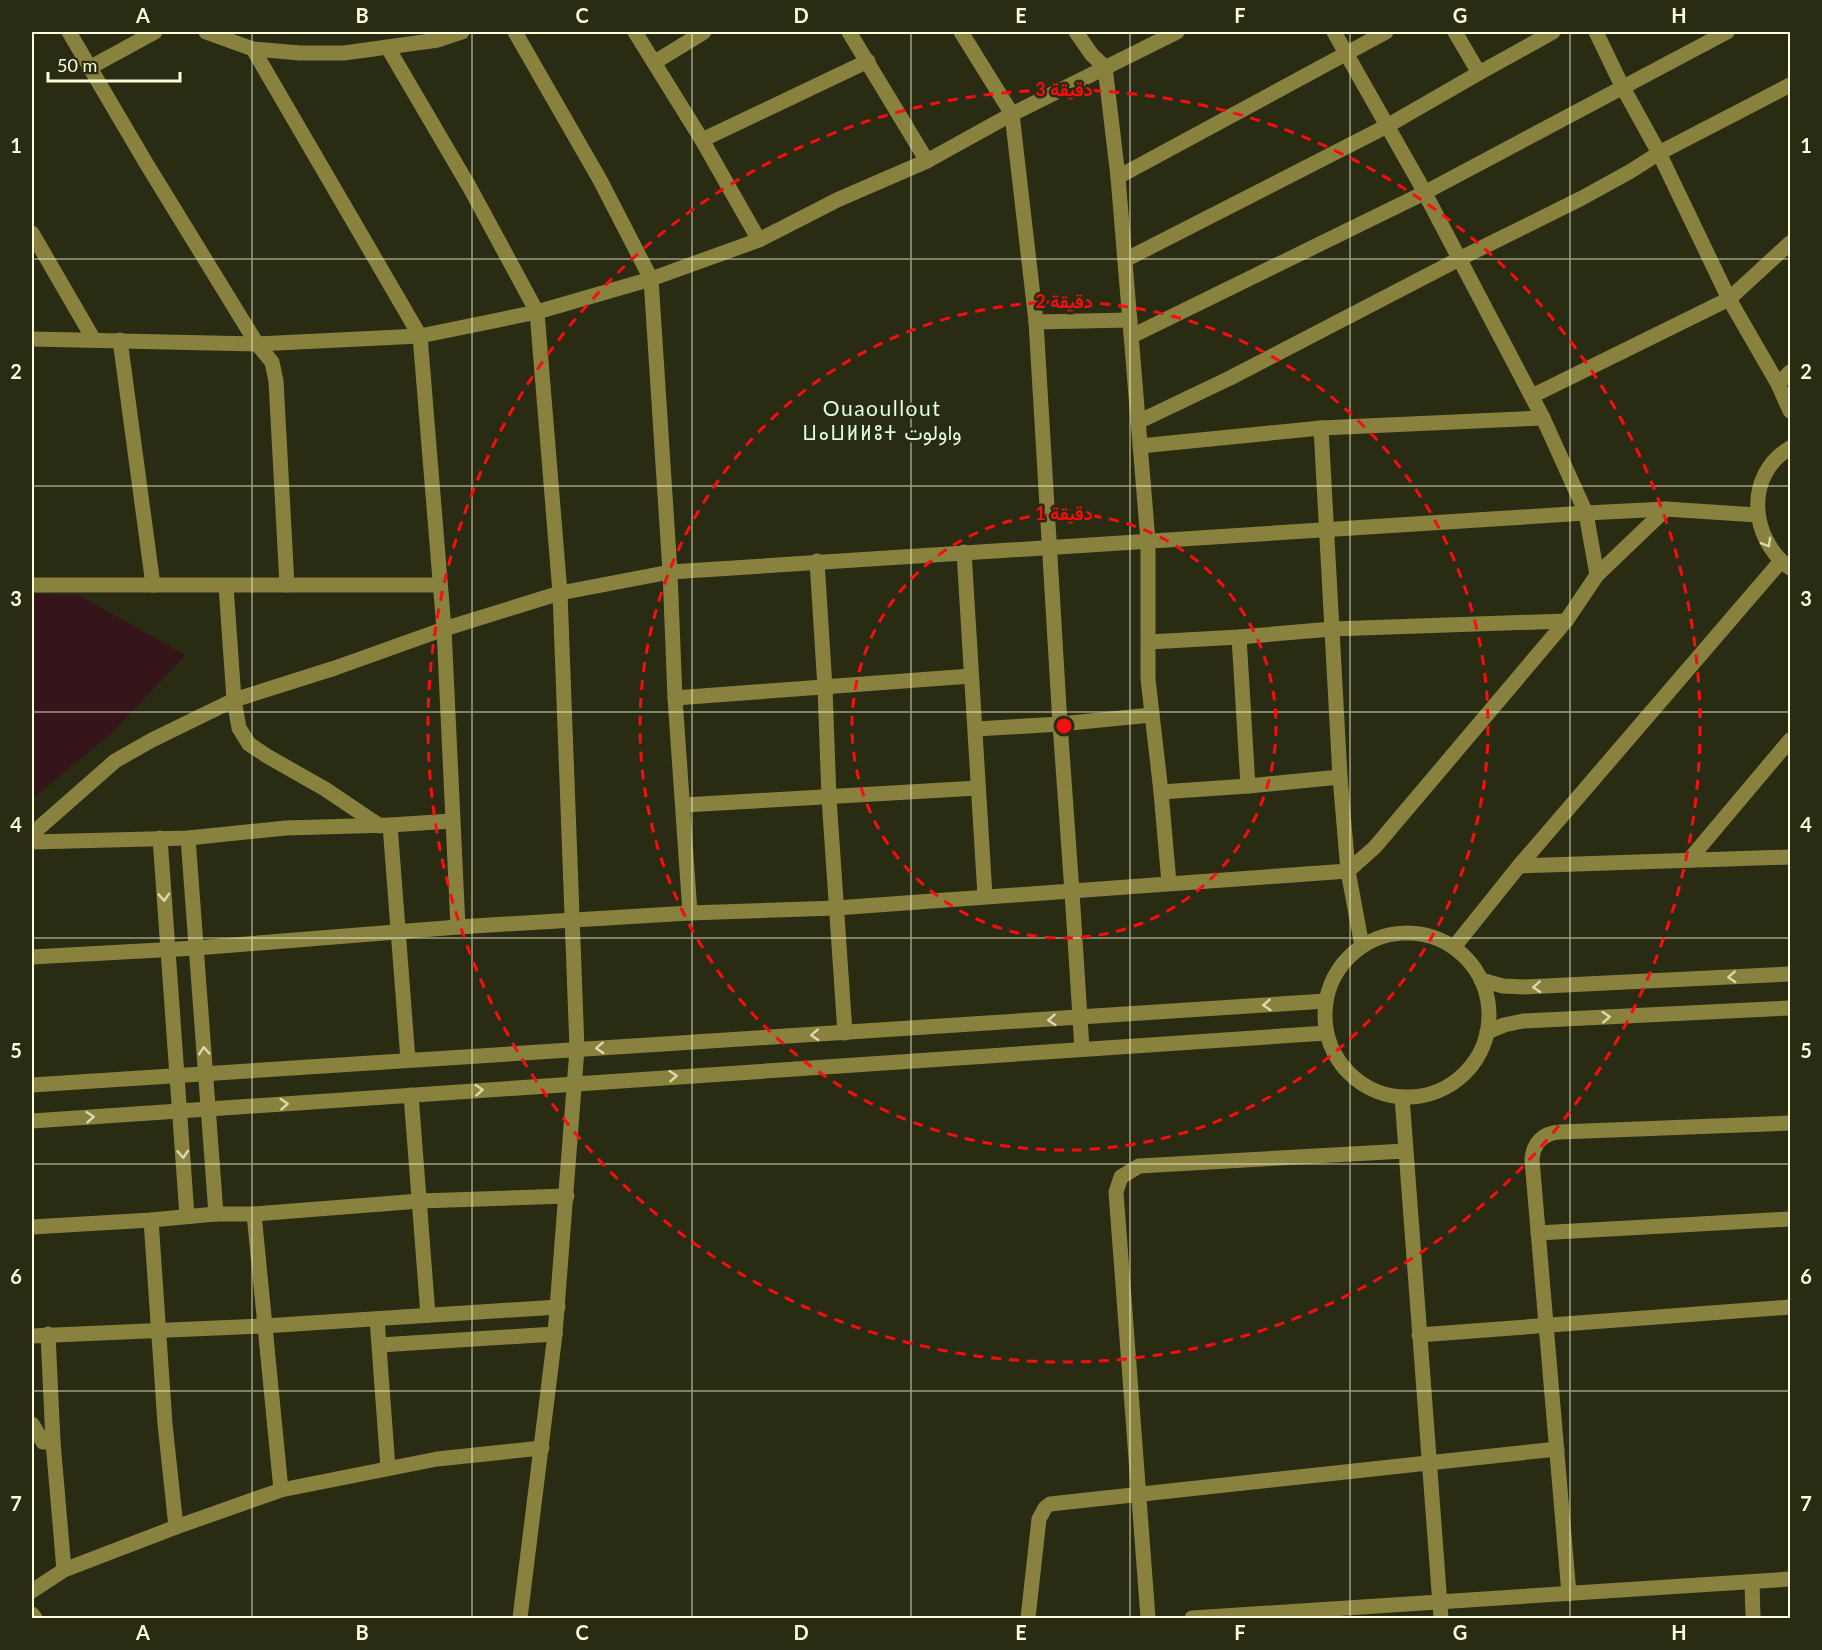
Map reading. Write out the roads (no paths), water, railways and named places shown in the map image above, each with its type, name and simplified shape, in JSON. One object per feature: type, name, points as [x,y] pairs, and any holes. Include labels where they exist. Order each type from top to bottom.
[{"type":"street","points":[[69,32],[257,344],[272,362],[276,381],[286,585]]},
{"type":"street","points":[[89,68],[155,32]]},
{"type":"street","points":[[206,32],[253,50],[300,53],[344,53],[388,48],[438,40],[462,32]]},
{"type":"street","points":[[515,32],[600,180],[651,279],[690,913]]},
{"type":"street","points":[[635,32],[655,62],[759,240]]},
{"type":"street","points":[[655,62],[704,32]]},
{"type":"street","points":[[849,32],[927,161]]},
{"type":"street","points":[[961,32],[1012,114],[1036,322],[1059,724],[1082,1049]]},
{"type":"street","points":[[1076,32],[1092,55],[1106,67],[1118,177],[1148,541],[1148,679],[1169,883]]},
{"type":"street","points":[[32,339],[257,344],[420,336],[537,312],[651,279],[759,240],[837,200],[927,161],[1012,114],[1178,32]]},
{"type":"street","points":[[1334,32],[1424,193],[1543,418],[1586,513],[1597,575]]},
{"type":"street","points":[[1118,177],[1386,32]]},
{"type":"street","points":[[1455,32],[1479,73]]},
{"type":"street","points":[[1125,260],[1387,126],[1553,32]]},
{"type":"street","points":[[1596,32],[1622,86],[1659,153],[1729,299],[1791,411]]},
{"type":"street","points":[[1132,336],[1424,193],[1727,32]]},
{"type":"street","points":[[388,48],[470,188],[537,312],[560,593],[577,1050],[558,1307],[520,1618]]},
{"type":"street","points":[[253,50],[420,336],[444,629],[458,927]]},
{"type":"street","points":[[702,141],[868,61]]},
{"type":"street","points":[[1138,422],[1230,378],[1582,198],[1659,153],[1791,85]]},
{"type":"street","points":[[32,233],[94,340]]},
{"type":"street","points":[[1532,396],[1729,299],[1791,243]]},
{"type":"street","points":[[1036,322],[1130,320]]},
{"type":"street","points":[[120,340],[153,585]]},
{"type":"street","points":[[1778,384],[1791,372]]},
{"type":"street","points":[[1140,446],[1321,428],[1543,418]]},
{"type":"street","points":[[1321,428],[1340,777],[1348,871],[1362,946]]},
{"type":"street","points":[[1454,947],[1519,866],[1786,564],[1769,548],[1761,532],[1757,514],[1759,491],[1768,470],[1784,452],[1791,448]]},
{"type":"street","points":[[32,957],[196,948],[458,927],[573,922],[690,913],[836,908],[1348,871],[1375,847],[1566,621],[1597,575],[1666,509]]},
{"type":"street","points":[[32,834],[115,761],[152,740],[234,700],[335,668],[444,629],[560,593],[670,572],[1586,513],[1666,509],[1757,514]]},
{"type":"street","points":[[964,552],[985,896]]},
{"type":"street","points":[[818,561],[829,798],[845,1033]]},
{"type":"street","points":[[32,585],[344,587],[439,585]]},
{"type":"street","points":[[226,586],[234,700],[239,728],[249,744],[385,826]]},
{"type":"street","points":[[1149,642],[1239,638],[1332,629],[1566,621]]},
{"type":"street","points":[[1239,638],[1248,786]]},
{"type":"street","points":[[675,698],[970,676]]},
{"type":"street","points":[[976,729],[1151,715]]},
{"type":"street","points":[[1689,860],[1791,740]]},
{"type":"street","points":[[1161,792],[1340,777]]},
{"type":"street","points":[[684,805],[978,788]]},
{"type":"street","points":[[32,842],[188,838],[286,828],[385,826],[452,821]]},
{"type":"street","points":[[385,826],[399,932],[408,1060]]},
{"type":"street","points":[[160,838],[188,1216]]},
{"type":"street","points":[[188,838],[216,1214]]},
{"type":"street","points":[[1519,866],[1791,857]]},
{"type":"street","points":[[1408,932],[1432,936],[1454,947],[1470,962],[1481,980],[1488,1005],[1487,1032],[1482,1048],[1473,1063],[1463,1075],[1449,1085],[1418,1096],[1402,1097],[1381,1093],[1362,1084],[1346,1070],[1334,1053],[1326,1033],[1324,1017],[1332,980],[1345,961],[1362,946],[1383,936],[1408,932]]},
{"type":"street","points":[[1481,980],[1503,986],[1524,987],[1791,974]]},
{"type":"street","points":[[32,1085],[1326,1001]]},
{"type":"street","points":[[1487,1032],[1523,1021],[1791,1008]]},
{"type":"street","points":[[32,1121],[1326,1033]]},
{"type":"street","points":[[411,1095],[428,1315]]},
{"type":"street","points":[[1402,1097],[1441,1618]]},
{"type":"street","points":[[1569,1593],[1533,1151],[1543,1136],[1551,1132],[1791,1124]]},
{"type":"street","points":[[1148,1618],[1116,1192],[1121,1177],[1139,1166],[1406,1151]]},
{"type":"street","points":[[32,1227],[216,1214],[254,1214],[420,1201],[567,1196]]},
{"type":"street","points":[[254,1214],[282,1490]]},
{"type":"street","points":[[1538,1233],[1791,1219]]},
{"type":"street","points":[[152,1220],[165,1424],[176,1527]]},
{"type":"street","points":[[32,1336],[264,1326],[558,1307]]},
{"type":"street","points":[[1419,1335],[1791,1307]]},
{"type":"street","points":[[377,1319],[388,1468]]},
{"type":"street","points":[[48,1334],[42,1445],[64,1570]]},
{"type":"street","points":[[380,1345],[555,1334]]},
{"type":"street","points":[[32,1424],[42,1445]]},
{"type":"street","points":[[32,1591],[64,1570],[282,1490],[437,1459],[542,1448]]},
{"type":"street","points":[[1028,1618],[1039,1519],[1045,1508],[1056,1503],[1557,1449]]},
{"type":"street","points":[[1192,1618],[1300,1615],[1440,1602],[1791,1579]]},
{"type":"street","points":[[1752,1582],[1753,1618]]},
{"type":"street","points":[[32,1614],[35,1618]]},
{"type":"district","name":"Ouaoullout ⵡⴰⵡⵍⵍⵓⵜ واولوت","points":[[882,419]]}]
